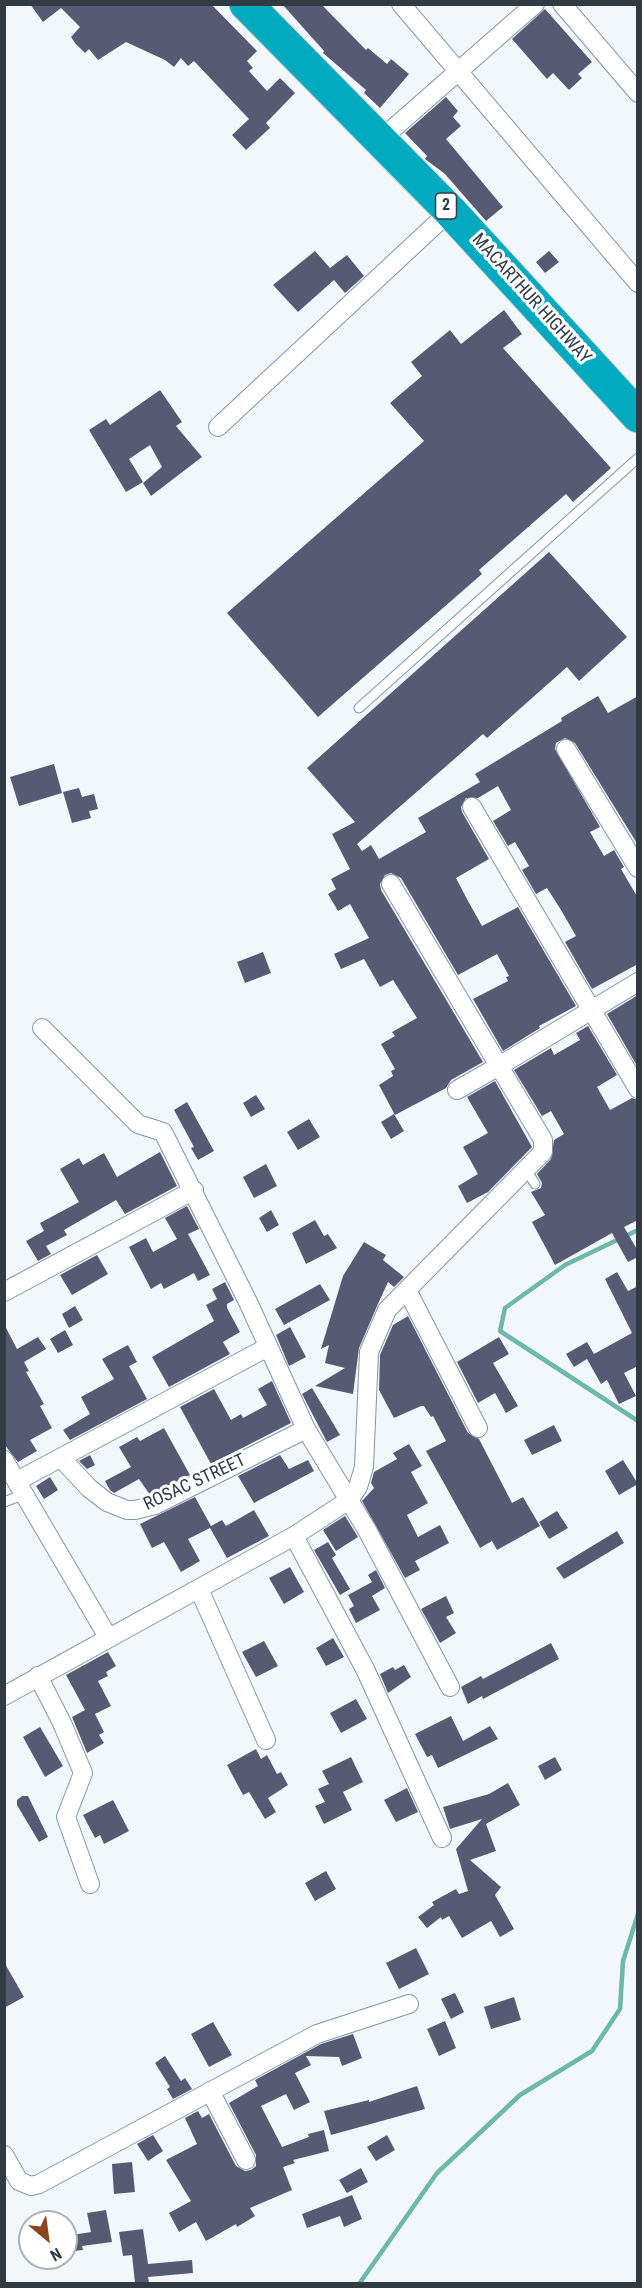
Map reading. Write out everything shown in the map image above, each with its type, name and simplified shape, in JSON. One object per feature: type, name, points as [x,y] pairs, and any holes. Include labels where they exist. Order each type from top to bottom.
[{"type":"highway","name":"MACARTHUR HIGHWAY","points":[[246,4],[450,211],[638,416]]},
{"type":"street","points":[[400,4],[638,283]]},
{"type":"street","points":[[380,140],[535,4]]},
{"type":"street","points":[[562,4],[638,93]]},
{"type":"street","points":[[218,427],[450,211]]},
{"type":"street","points":[[566,749],[638,868]]},
{"type":"street","points":[[472,807],[638,1089]]},
{"type":"street","points":[[4,1696],[294,1536],[349,1500],[358,1487],[364,1467],[369,1352],[387,1310],[531,1178],[544,1144],[391,884]]},
{"type":"street","points":[[457,1090],[638,982]]},
{"type":"street","points":[[42,1028],[138,1124],[163,1132],[194,1190],[306,1429],[349,1500],[450,1687]]},
{"type":"street","points":[[4,1292],[194,1190]]},
{"type":"street","points":[[407,1290],[478,1428]]},
{"type":"street","points":[[21,1487],[61,1458],[268,1347]]},
{"type":"street","name":"ROSAC STREET","points":[[61,1458],[89,1488],[107,1502],[127,1510],[135,1510],[155,1504],[306,1429]]},
{"type":"street","points":[[4,1460],[108,1637]]},
{"type":"street","points":[[294,1536],[365,1670],[442,1838]]},
{"type":"street","points":[[199,1589],[266,1740]]},
{"type":"street","points":[[38,1676],[63,1722],[83,1773],[66,1817],[90,1884]]},
{"type":"street","points":[[4,2155],[19,2181],[31,2186],[39,2184],[317,2034],[410,2004]]},
{"type":"street","points":[[210,2091],[246,2160]]},
{"type":"lane","points":[[359,708],[638,458]]},
{"type":"lane","points":[[4,1502],[21,1487]]},
{"type":"building","points":[[30,4],[211,4],[257,51],[247,61],[253,68],[249,71],[267,91],[280,78],[295,93],[266,123],[270,128],[246,150],[232,135],[249,119],[194,61],[188,66],[181,58],[174,67],[165,60],[126,42],[98,60],[89,49],[85,53],[75,43],[71,37],[80,27],[61,8],[43,22]]},
{"type":"building","points":[[282,4],[321,4],[366,50],[368,48],[387,64],[391,59],[409,74],[380,108],[364,93],[366,90],[323,53],[324,51]]},
{"type":"building","points":[[545,9],[592,62],[578,74],[582,78],[569,90],[553,73],[547,79],[512,39]]},
{"type":"building","points":[[446,97],[458,111],[453,117],[461,126],[446,139],[503,207],[486,221],[445,174],[425,159],[427,156],[405,133]]},
{"type":"building","points":[[315,251],[330,268],[347,255],[364,276],[345,293],[334,280],[298,312],[273,285]]},
{"type":"building","points":[[549,251],[559,262],[545,273],[536,262]]},
{"type":"building","points":[[504,310],[522,334],[503,348],[611,468],[573,502],[566,494],[479,570],[482,574],[318,717],[227,613],[424,441],[390,403],[422,376],[411,362],[450,330],[461,344]]},
{"type":"building","points":[[160,390],[182,422],[176,426],[202,457],[151,496],[143,483],[162,467],[150,445],[129,459],[143,482],[126,492],[89,430],[106,419],[110,425]]},
{"type":"building","points":[[549,552],[627,637],[579,681],[567,667],[487,738],[483,734],[357,844],[362,851],[371,845],[379,859],[426,832],[418,818],[480,782],[475,774],[562,721],[561,718],[598,696],[608,713],[638,696],[638,845],[575,743],[565,738],[556,743],[555,749],[600,827],[590,832],[604,856],[614,850],[624,867],[621,869],[638,898],[638,964],[592,989],[565,942],[576,936],[561,910],[547,888],[536,894],[522,870],[529,866],[515,842],[508,846],[493,821],[511,810],[498,786],[478,798],[466,798],[461,807],[462,812],[489,859],[456,878],[468,901],[482,926],[518,907],[576,1006],[539,1026],[540,1028],[503,1051],[473,999],[508,981],[506,977],[509,976],[497,954],[458,975],[401,878],[391,873],[385,875],[380,884],[381,890],[483,1062],[451,1080],[446,1088],[395,1115],[379,1085],[393,1076],[391,1071],[395,1069],[381,1044],[395,1036],[392,1032],[417,1018],[393,980],[380,987],[364,959],[341,969],[334,954],[369,938],[350,904],[338,911],[328,894],[336,889],[331,879],[350,869],[332,834],[355,822],[307,768]]},
{"type":"building","points":[[54,764],[62,793],[19,806],[10,777]]},
{"type":"building","points":[[79,788],[82,797],[94,794],[98,809],[89,811],[91,818],[72,823],[63,792]]},
{"type":"building","points":[[263,952],[271,973],[245,983],[237,962]]},
{"type":"building","points":[[638,995],[638,1064],[636,1064],[607,1014]]},
{"type":"building","points":[[588,1026],[617,1075],[597,1087],[610,1110],[632,1098],[638,1100],[638,1220],[624,1227],[638,1251],[638,1257],[628,1262],[612,1233],[555,1265],[532,1222],[545,1215],[531,1192],[541,1188],[542,1183],[537,1174],[551,1159],[554,1140],[564,1134],[551,1111],[542,1116],[514,1070],[551,1048],[554,1055],[580,1040],[576,1033]]},
{"type":"building","points":[[495,1081],[532,1147],[488,1192],[467,1203],[458,1186],[478,1174],[463,1147],[488,1133],[467,1097]]},
{"type":"building","points":[[256,1095],[265,1109],[251,1117],[243,1103]]},
{"type":"building","points":[[187,1102],[214,1151],[198,1160],[191,1148],[194,1147],[174,1110]]},
{"type":"building","points":[[394,1114],[404,1131],[391,1139],[381,1122]]},
{"type":"building","points":[[309,1119],[320,1137],[298,1150],[287,1132]]},
{"type":"building","points":[[160,1152],[177,1186],[125,1214],[116,1200],[64,1230],[67,1235],[46,1246],[51,1254],[38,1261],[26,1241],[44,1231],[40,1223],[79,1202],[60,1169],[79,1158],[83,1165],[104,1153],[117,1177]]},
{"type":"building","points":[[266,1164],[277,1186],[254,1198],[243,1177]]},
{"type":"building","points":[[187,1206],[199,1229],[188,1234],[210,1275],[198,1281],[194,1273],[164,1289],[161,1283],[151,1289],[129,1247],[146,1238],[153,1252],[177,1239],[165,1218]]},
{"type":"building","points":[[271,1210],[279,1225],[267,1232],[259,1218]]},
{"type":"building","points":[[315,1220],[324,1236],[328,1234],[337,1248],[306,1264],[292,1233]]},
{"type":"building","points":[[364,1242],[386,1255],[383,1260],[404,1277],[394,1287],[388,1282],[377,1306],[359,1348],[353,1394],[315,1386],[345,1368],[325,1363],[329,1345],[321,1349],[343,1276]]},
{"type":"building","points":[[97,1255],[108,1274],[72,1295],[60,1275]]},
{"type":"building","points":[[617,1272],[628,1291],[638,1286],[638,1366],[624,1373],[636,1396],[619,1404],[607,1380],[601,1384],[587,1359],[574,1367],[566,1354],[587,1342],[594,1354],[632,1333],[605,1279]]},
{"type":"building","points":[[225,1282],[234,1300],[227,1304],[227,1308],[240,1332],[223,1342],[230,1354],[169,1387],[152,1357],[214,1321],[206,1305],[217,1299],[212,1289]]},
{"type":"building","points":[[320,1284],[330,1300],[284,1325],[275,1309]]},
{"type":"building","points":[[75,1306],[83,1320],[69,1328],[62,1314]]},
{"type":"building","points":[[408,1316],[468,1433],[479,1439],[512,1503],[523,1497],[540,1526],[497,1550],[492,1541],[480,1548],[426,1451],[446,1441],[433,1416],[431,1417],[424,1406],[421,1406],[394,1418],[379,1390],[380,1355],[393,1325]]},
{"type":"building","points":[[4,1324],[17,1349],[38,1337],[46,1349],[24,1362],[29,1371],[26,1372],[44,1404],[40,1406],[52,1428],[30,1440],[37,1451],[18,1462],[4,1444]]},
{"type":"building","points":[[290,1327],[306,1357],[289,1366],[276,1335]]},
{"type":"building","points":[[65,1330],[73,1345],[58,1353],[50,1339]]},
{"type":"building","points":[[499,1337],[509,1354],[493,1363],[518,1406],[506,1413],[495,1393],[478,1403],[457,1362]]},
{"type":"building","points":[[128,1345],[137,1362],[129,1366],[147,1399],[70,1440],[63,1430],[90,1414],[81,1397],[114,1379],[102,1359]]},
{"type":"building","points":[[272,1381],[291,1423],[211,1464],[180,1407],[214,1389],[231,1420],[241,1414],[243,1418],[267,1405],[258,1389]]},
{"type":"building","points":[[312,1388],[340,1435],[327,1442],[302,1394]]},
{"type":"building","points":[[554,1425],[562,1441],[532,1455],[524,1440]]},
{"type":"building","points":[[164,1428],[190,1475],[150,1495],[139,1479],[114,1493],[110,1490],[105,1481],[131,1467],[119,1447],[137,1437],[140,1441]]},
{"type":"building","points":[[409,1444],[422,1466],[411,1472],[428,1503],[407,1515],[418,1537],[440,1525],[449,1543],[415,1561],[420,1570],[405,1578],[362,1501],[374,1488],[371,1483],[374,1472],[397,1459],[393,1453]]},
{"type":"building","points":[[90,1455],[95,1465],[87,1469],[79,1461]]},
{"type":"building","points":[[280,1455],[289,1469],[308,1460],[314,1471],[254,1503],[238,1476]]},
{"type":"building","points":[[623,1460],[638,1484],[619,1495],[605,1471]]},
{"type":"building","points":[[50,1477],[58,1490],[44,1499],[36,1486]]},
{"type":"building","points":[[195,1497],[211,1526],[222,1520],[226,1526],[254,1510],[269,1536],[227,1558],[210,1528],[188,1539],[200,1561],[181,1572],[164,1542],[152,1548],[140,1524]]},
{"type":"building","points":[[557,1511],[568,1528],[549,1539],[539,1522]]},
{"type":"building","points":[[345,1516],[358,1537],[336,1551],[323,1530]]},
{"type":"building","points":[[617,1531],[624,1543],[564,1579],[556,1568]]},
{"type":"building","points":[[328,1542],[336,1555],[332,1558],[350,1589],[340,1595],[314,1550]]},
{"type":"building","points":[[290,1567],[304,1592],[284,1604],[269,1578]]},
{"type":"building","points":[[376,1570],[385,1588],[372,1596],[380,1610],[356,1623],[349,1609],[354,1606],[348,1595],[372,1582],[368,1575]]},
{"type":"building","points":[[446,1596],[454,1613],[446,1617],[456,1633],[440,1643],[421,1609]]},
{"type":"building","points":[[333,1638],[344,1657],[326,1666],[316,1648]]},
{"type":"building","points":[[264,1641],[278,1666],[256,1677],[242,1652]]},
{"type":"building","points":[[551,1643],[559,1659],[483,1699],[482,1696],[468,1704],[461,1687],[481,1676],[483,1679]]},
{"type":"building","points":[[108,1652],[116,1666],[106,1672],[108,1676],[98,1681],[111,1706],[95,1714],[104,1732],[99,1735],[104,1743],[87,1753],[72,1717],[85,1710],[66,1675]]},
{"type":"building","points":[[404,1665],[411,1677],[388,1693],[380,1674],[393,1667],[395,1670]]},
{"type":"building","points":[[356,1699],[367,1719],[341,1733],[330,1713]]},
{"type":"building","points":[[451,1716],[463,1741],[490,1726],[498,1739],[438,1768],[432,1755],[427,1757],[415,1734]]},
{"type":"building","points":[[40,1727],[63,1766],[45,1777],[23,1737]]},
{"type":"building","points":[[256,1749],[261,1759],[267,1755],[277,1774],[281,1772],[288,1785],[268,1798],[276,1812],[265,1819],[249,1792],[243,1795],[227,1765]]},
{"type":"building","points":[[351,1757],[363,1782],[343,1792],[352,1810],[324,1824],[315,1806],[325,1802],[318,1789],[329,1784],[322,1771]]},
{"type":"building","points":[[555,1757],[562,1770],[545,1780],[538,1766]]},
{"type":"building","points":[[508,1783],[520,1805],[486,1824],[496,1851],[470,1860],[501,1887],[495,1895],[514,1929],[500,1937],[491,1921],[462,1938],[449,1916],[442,1920],[441,1917],[427,1928],[418,1917],[434,1905],[432,1902],[456,1889],[459,1894],[468,1891],[456,1849],[482,1819],[450,1829],[443,1807],[489,1794]]},
{"type":"building","points":[[407,1788],[418,1812],[396,1822],[384,1800]]},
{"type":"building","points":[[22,1796],[28,1796],[48,1837],[39,1842],[17,1805],[17,1800]]},
{"type":"building","points":[[113,1800],[129,1831],[104,1844],[100,1835],[95,1838],[83,1815]]},
{"type":"building","points":[[326,1871],[336,1889],[315,1901],[305,1883]]},
{"type":"building","points":[[416,1948],[429,1974],[399,1989],[386,1963]]},
{"type":"building","points":[[4,1962],[24,1997],[4,2008]]},
{"type":"building","points":[[455,1993],[464,2012],[451,2019],[441,1999]]},
{"type":"building","points":[[514,1997],[521,2020],[491,2029],[484,2007]]},
{"type":"building","points":[[445,2021],[456,2048],[439,2056],[427,2029]]},
{"type":"building","points":[[213,2022],[232,2055],[209,2067],[191,2034]]},
{"type":"building","points":[[353,2034],[362,2058],[342,2066],[339,2057],[306,2056],[311,2065],[295,2073],[310,2102],[294,2110],[286,2094],[261,2106],[282,2147],[309,2137],[308,2134],[324,2130],[329,2151],[293,2160],[295,2163],[283,2167],[292,2190],[250,2208],[255,2216],[237,2227],[236,2224],[206,2241],[196,2222],[179,2232],[169,2213],[191,2201],[166,2160],[197,2144],[185,2118],[198,2111],[202,2118],[209,2114],[236,2166],[245,2171],[251,2170],[256,2166],[256,2155],[229,2103],[258,2086],[255,2080],[321,2044]]},
{"type":"building","points":[[165,2056],[181,2081],[185,2078],[192,2089],[173,2099],[167,2089],[170,2087],[155,2063]]},
{"type":"building","points":[[417,2086],[425,2109],[331,2135],[324,2111],[369,2100],[369,2102]]},
{"type":"building","points":[[153,2135],[163,2151],[148,2161],[137,2144]]},
{"type":"building","points":[[387,2135],[395,2150],[376,2161],[367,2147]]},
{"type":"building","points":[[132,2162],[135,2192],[114,2194],[112,2164]]},
{"type":"building","points":[[361,2168],[368,2182],[347,2193],[339,2180]]},
{"type":"building","points":[[352,2195],[362,2219],[344,2227],[340,2216],[307,2228],[302,2214]]},
{"type":"building","points":[[106,2210],[112,2242],[82,2246],[83,2250],[78,2251],[78,2234],[91,2232],[87,2213]]},
{"type":"building","points":[[143,2229],[148,2264],[192,2260],[193,2273],[148,2277],[149,2283],[135,2283],[132,2255],[123,2256],[119,2232]]},
{"type":"waterway","points":[[638,1230],[565,1265],[505,1308],[500,1331],[638,1421]]},
{"type":"waterway","points":[[359,2284],[437,2173],[520,2095],[592,2051],[620,2009],[623,1961],[638,1914]]}]
